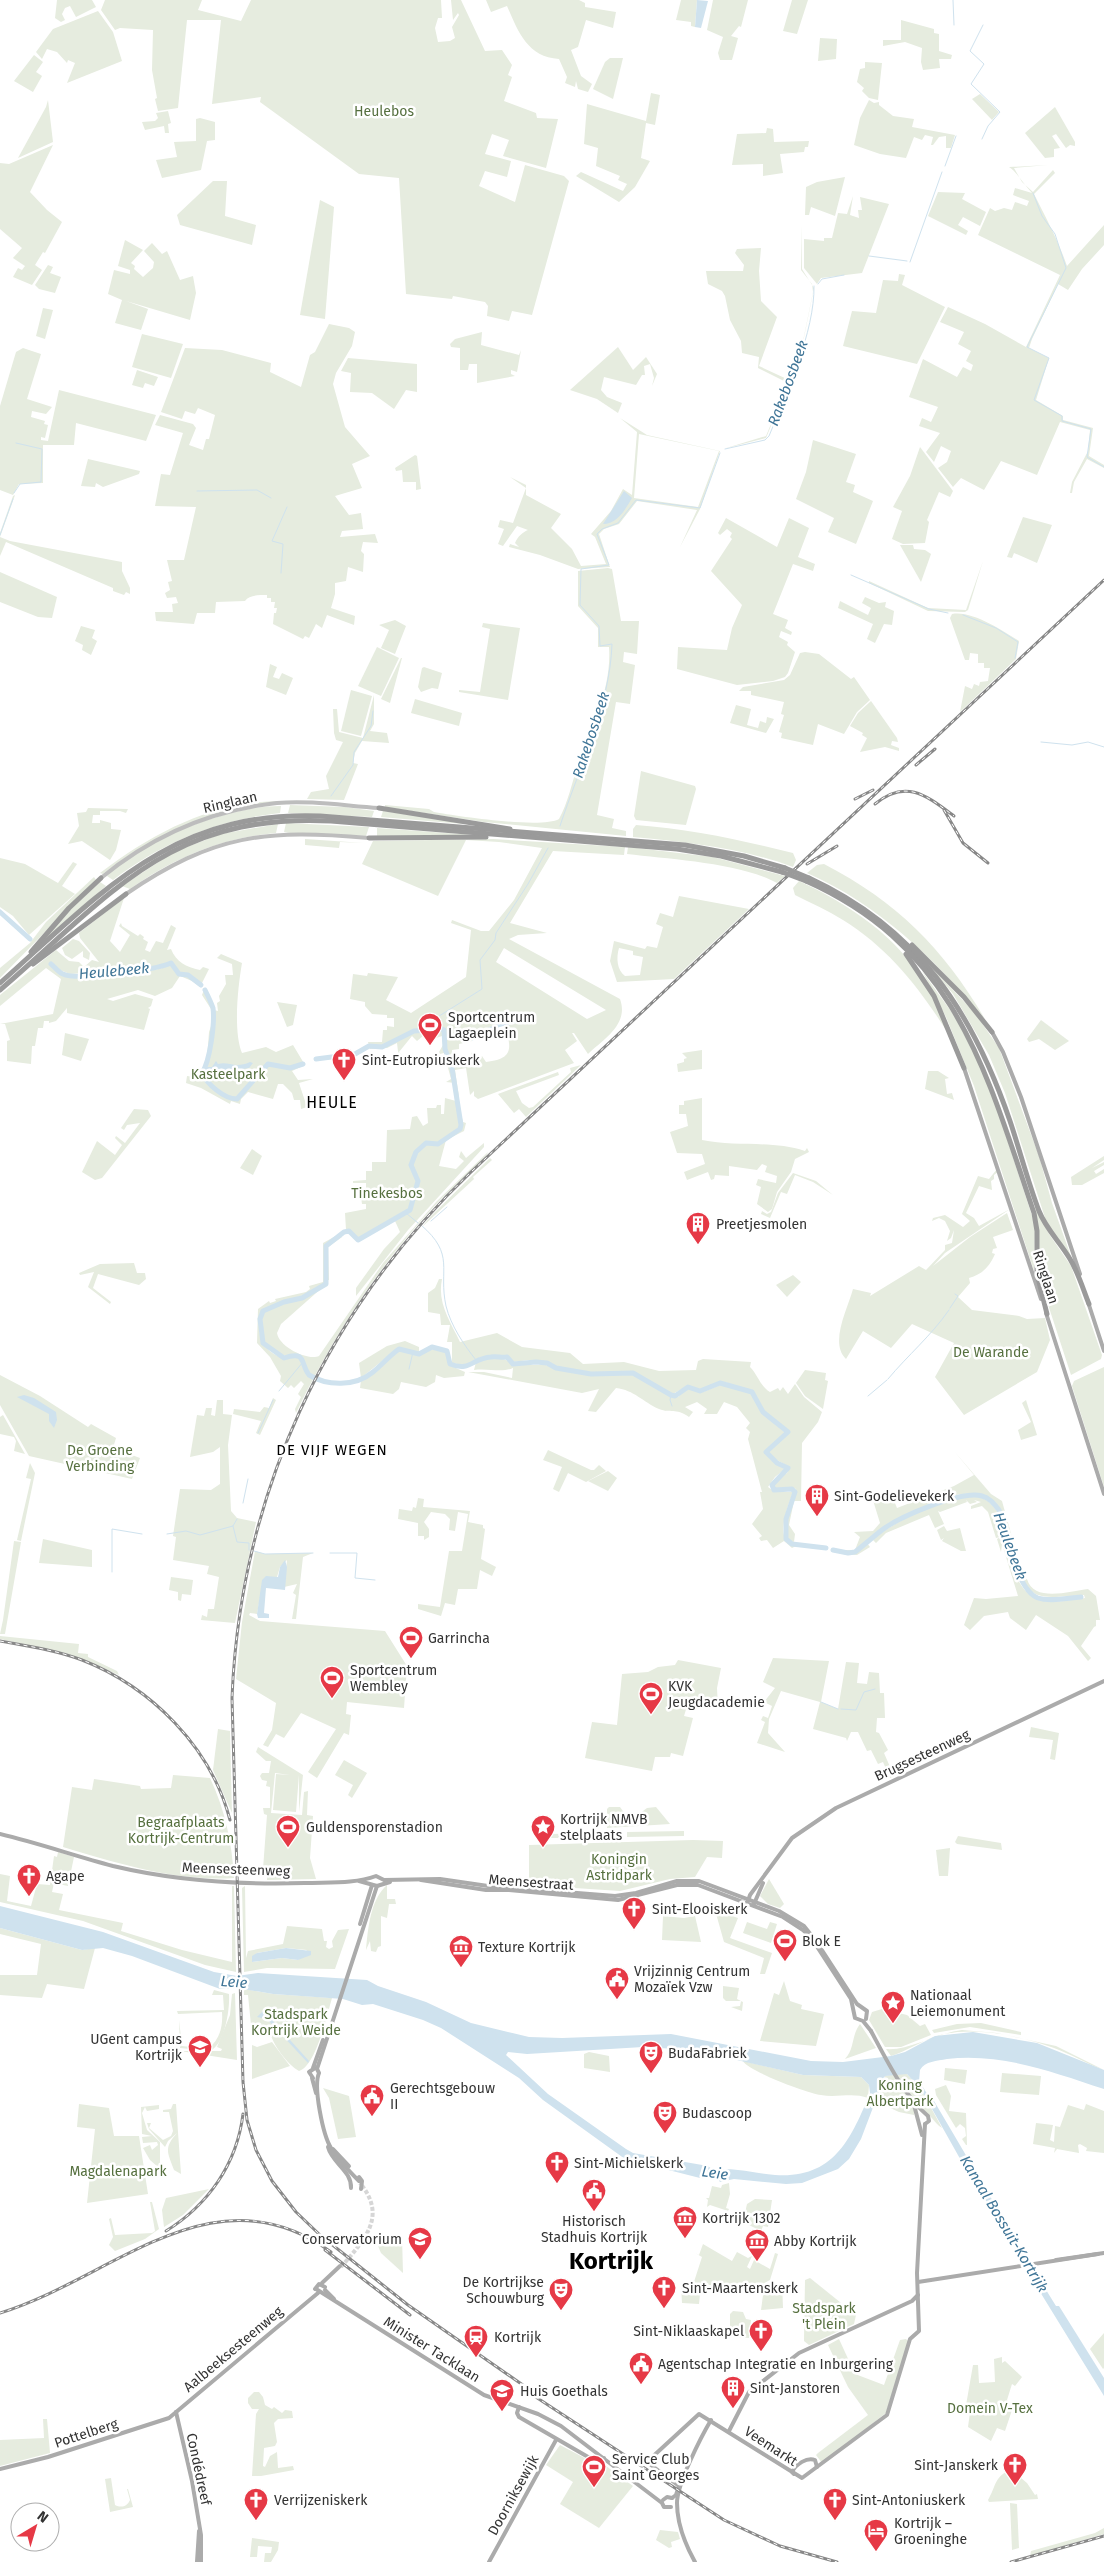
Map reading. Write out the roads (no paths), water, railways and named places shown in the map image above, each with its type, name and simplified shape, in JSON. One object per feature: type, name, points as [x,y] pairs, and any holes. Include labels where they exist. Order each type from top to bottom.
[{"type":"highway","points":[[379,808],[504,827],[517,834]]},
{"type":"highway","points":[[17,972],[128,872],[159,852],[206,831],[253,819],[307,815],[722,851],[783,870],[848,898],[874,914],[904,942],[946,989],[979,1044],[1010,1120],[1028,1186]]},
{"type":"highway","points":[[369,838],[517,834]]},
{"type":"highway","points":[[0,990],[69,908],[101,878]]},
{"type":"highway","points":[[807,879],[850,904],[894,938],[937,984],[974,1046],[998,1103],[1033,1201],[1047,1228],[1070,1259],[1089,1304]]},
{"type":"highway","points":[[0,983],[126,894]]},
{"type":"highway","points":[[894,938],[934,996],[964,1068]]},
{"type":"highway","points":[[904,942],[914,946],[928,959],[964,997],[992,1032]]},
{"type":"highway","points":[[1033,1201],[1037,1231],[1037,1274],[1047,1314]]},
{"type":"main road","name":"Ringlaan","points":[[101,878],[160,838],[217,814],[278,803],[379,808]]},
{"type":"main road","points":[[126,894],[179,861],[213,847],[244,838],[283,834],[369,838]]},
{"type":"main road","points":[[992,1032],[1003,1052],[1021,1097],[1104,1351]]},
{"type":"main road","name":"Ringlaan","points":[[964,1068],[1047,1314],[1104,1494]]},
{"type":"main road","name":"Brugsesteenweg","points":[[748,1902],[792,1838],[836,1808],[1104,1681]]},
{"type":"main road","name":"Meensesteenweg","points":[[0,1834],[48,1845],[114,1866],[193,1880],[272,1883],[357,1881],[377,1883],[440,1879],[474,1883]]},
{"type":"main road","name":"Brugsesteenweg","points":[[754,1904],[768,1872]]},
{"type":"main road","name":"Meensesteenweg","points":[[421,1880],[473,1888]]},
{"type":"main road","points":[[618,1898],[688,1880],[699,1881],[748,1902],[788,1916],[808,1930],[862,2008],[867,2011],[865,2020],[920,2114],[929,2117],[922,2124],[918,2334],[910,2337],[887,2414],[817,2467],[817,2462],[812,2459],[798,2464],[793,2470],[794,2474]]},
{"type":"main road","points":[[371,1901],[377,1883]]},
{"type":"main road","points":[[353,1950],[377,1883]]},
{"type":"main road","points":[[351,2188],[350,2178],[330,2155],[315,2078],[309,2073],[315,2069],[353,1950],[377,1883]]},
{"type":"main road","name":"Meensestraat","points":[[474,1883],[488,1886],[618,1898]]},
{"type":"main road","name":"Meensestraat","points":[[473,1888],[618,1898]]},
{"type":"main road","points":[[754,1904],[787,1919],[808,1934],[851,2000],[856,2012],[856,2018],[865,2020]]},
{"type":"main road","points":[[856,2012],[862,2008]]},
{"type":"main road","points":[[315,2069],[319,2073],[315,2078]]},
{"type":"main road","points":[[920,2114],[917,2119],[922,2124]]},
{"type":"main road","points":[[328,2146],[358,2182]]},
{"type":"main road","points":[[328,2146],[360,2178],[361,2189]]},
{"type":"main road","points":[[918,2282],[1104,2253]]},
{"type":"main road","points":[[318,2292],[340,2267]]},
{"type":"main road","points":[[318,2292],[317,2285],[324,2287]]},
{"type":"main road","name":"Minister Tacklaan","points":[[324,2287],[338,2302]]},
{"type":"main road","name":"Minister Tacklaan","points":[[318,2292],[338,2302],[484,2395],[519,2407],[563,2427],[654,2498],[662,2501],[666,2508],[671,2506]]},
{"type":"main road","name":"Aalbeeksesteenweg","points":[[176,2412],[318,2292]]},
{"type":"main road","name":"Veemarkt","points":[[729,2431],[744,2400],[751,2391],[799,2353],[912,2301],[918,2294]]},
{"type":"main road","points":[[519,2407],[519,2416],[556,2440],[595,2461],[600,2462],[604,2458]]},
{"type":"main road","name":"Pottelberg","points":[[0,2469],[48,2457],[152,2424],[176,2412]]},
{"type":"main road","name":"Condédreef","points":[[176,2412],[192,2481],[199,2530],[199,2562]]},
{"type":"main road","name":"Veemarkt","points":[[674,2481],[649,2463],[650,2458],[697,2415],[702,2414],[794,2474],[803,2478],[817,2467]]},
{"type":"main road","points":[[695,2562],[685,2543],[678,2517],[678,2496],[711,2420]]},
{"type":"main road","name":"Doorniksewijk","points":[[489,2562],[556,2440]]},
{"type":"main road","points":[[674,2481],[680,2482],[688,2470]]},
{"type":"main road","points":[[674,2481],[679,2489],[672,2499],[671,2506],[678,2517]]},
{"type":"main road","points":[[662,2501],[667,2497],[672,2499],[678,2496]]},
{"type":"water","points":[[697,0],[708,1],[701,28],[695,27]]},
{"type":"water","points":[[624,491],[632,498],[620,516],[612,522],[603,524]]},
{"type":"water","points":[[523,1018],[529,1020],[529,1023],[514,1023],[499,1027],[472,1041],[472,1034],[500,1023]]},
{"type":"water","points":[[216,1061],[218,1064],[236,1065],[253,1063],[249,1068],[236,1070],[234,1077],[229,1078],[220,1071],[205,1072],[207,1067],[212,1067]]},
{"type":"water","points":[[24,1395],[34,1398],[56,1412],[57,1420],[54,1428],[49,1421],[49,1414],[17,1397]]},
{"type":"water","points":[[285,1560],[287,1567],[285,1590],[266,1588],[264,1613],[269,1614],[269,1618],[258,1618],[262,1580],[266,1576],[278,1577],[280,1567]]},
{"type":"water","name":"Leie","points":[[0,1906],[103,1932],[214,1972],[237,1976],[258,1973],[367,1980],[378,1986],[426,2002],[471,2023],[529,2037],[562,2038],[671,2034],[811,2061],[843,2062],[891,2056],[905,2052],[935,2036],[973,2032],[1037,2043],[1104,2070],[1104,2089],[1046,2070],[1008,2061],[968,2058],[947,2059],[932,2062],[922,2067],[919,2081],[931,2100],[934,2101],[1056,2306],[1059,2306],[1104,2378],[1104,2396],[963,2164],[918,2084],[907,2074],[885,2076],[861,2139],[849,2159],[838,2169],[802,2183],[786,2184],[734,2179],[720,2182],[718,2179],[700,2178],[625,2159],[543,2100],[519,2078],[441,2028],[423,2020],[373,2004],[362,2005],[343,1999],[273,1994],[243,1989],[220,1989],[132,1956],[103,1948],[82,1950],[0,1928]],"holes":[[[643,2047],[693,2050],[803,2075],[861,2077],[869,2085],[870,2093],[855,2126],[838,2153],[826,2163],[812,2170],[795,2175],[775,2175],[722,2169],[713,2170],[708,2166],[633,2153],[548,2094],[506,2055],[508,2052],[527,2054]]]},
{"type":"water","points":[[286,1948],[311,1951],[311,1955],[298,1960],[282,1958],[252,1962],[252,1956],[257,1953]]},
{"type":"water","points":[[272,2007],[273,2021],[309,2061],[308,2063],[267,2019],[257,2017],[266,2008]]},
{"type":"waterway","name":"Rakebosbeek","points":[[953,0],[954,25]]},
{"type":"waterway","name":"Rakebosbeek","points":[[982,139],[988,126],[1000,112],[971,84],[984,64],[970,51],[983,25]]},
{"type":"waterway","name":"Rakebosbeek","points":[[945,166],[956,136]]},
{"type":"waterway","name":"Rakebosbeek","points":[[910,262],[942,172]]},
{"type":"waterway","points":[[1033,193],[1042,216],[1055,234],[1066,268],[1027,347],[1049,358],[1034,400],[1062,416],[1062,421],[1091,429],[1087,457],[1104,467]]},
{"type":"waterway","name":"Rakebosbeek","points":[[869,256],[907,261]]},
{"type":"waterway","name":"Rakebosbeek","points":[[818,284],[822,279],[844,275]]},
{"type":"waterway","name":"Rakebosbeek","points":[[725,449],[765,440],[769,436],[805,342],[810,323],[814,286]]},
{"type":"waterway","points":[[14,493],[20,484],[41,482],[42,449],[16,443]]},
{"type":"waterway","name":"Rakebosbeek","points":[[560,826],[600,713],[606,690],[612,644],[600,646],[599,626],[580,605],[581,569],[609,565],[597,534],[602,529],[618,523],[636,500],[700,508],[720,453]]},
{"type":"waterway","points":[[197,491],[257,490],[271,498]]},
{"type":"waterway","points":[[0,535],[13,499]]},
{"type":"waterway","points":[[281,573],[283,544],[272,541],[287,507]]},
{"type":"waterway","points":[[851,575],[929,609],[948,613]]},
{"type":"waterway","points":[[963,615],[996,628],[1018,642],[1015,658]]},
{"type":"waterway","points":[[331,796],[353,765],[354,752],[371,726],[373,711]]},
{"type":"waterway","points":[[1041,742],[1072,745],[1088,742],[1104,747]]},
{"type":"waterway","name":"Rakebosbeek","points":[[436,1028],[433,1022],[436,1018],[482,989],[480,960],[495,940],[496,933],[528,884],[548,848]]},
{"type":"waterway","name":"Heulebeek","points":[[0,912],[30,939]]},
{"type":"waterway","name":"Heulebeek","points":[[51,964],[63,974],[84,976],[134,971],[171,963],[179,974],[188,975],[201,985]]},
{"type":"waterway","name":"Heulebeek","points":[[205,990],[213,1008],[213,1023],[210,1051],[202,1073],[216,1090],[237,1099],[268,1064],[290,1068],[303,1064]]},
{"type":"waterway","name":"Heulebeek","points":[[316,1059],[355,1054],[369,1046],[382,1047],[414,1031],[442,1029],[444,1030],[445,1049],[452,1068],[461,1125],[460,1129],[438,1144],[426,1143],[416,1152],[411,1165],[418,1181],[410,1210],[358,1240],[349,1231],[344,1232],[326,1246],[326,1284],[302,1298],[284,1302],[263,1311],[260,1319],[263,1343],[284,1358],[291,1356],[300,1357],[309,1375],[332,1383],[350,1382],[366,1377],[399,1349],[419,1354],[432,1347],[447,1351],[450,1364],[457,1366],[467,1366],[485,1358],[507,1357],[513,1364],[547,1363],[556,1368],[591,1374],[633,1373],[675,1396],[688,1387],[700,1391],[720,1383],[752,1392],[763,1412],[788,1432],[766,1452],[777,1463],[788,1468],[772,1485],[774,1490],[792,1489],[795,1492],[786,1519],[786,1539],[792,1544],[826,1548]]},
{"type":"waterway","points":[[431,1221],[447,1207]]},
{"type":"waterway","points":[[406,1213],[418,1223]]},
{"type":"waterway","points":[[421,1225],[439,1245],[444,1263],[444,1293],[448,1313],[458,1335],[476,1360]]},
{"type":"waterway","points":[[950,1308],[958,1296],[955,1294]]},
{"type":"waterway","points":[[888,1379],[949,1310]]},
{"type":"waterway","points":[[409,1369],[413,1352]]},
{"type":"waterway","points":[[279,1391],[303,1362]]},
{"type":"waterway","points":[[868,1396],[887,1380]]},
{"type":"waterway","points":[[671,1395],[672,1406]]},
{"type":"waterway","points":[[258,1433],[273,1400]]},
{"type":"waterway","points":[[243,1503],[248,1479]]},
{"type":"waterway","name":"Heulebeek","points":[[833,1550],[848,1553],[855,1552],[882,1530],[902,1518],[960,1497],[982,1496],[994,1503],[999,1510],[1013,1559],[1030,1593],[1038,1598],[1048,1600],[1081,1597]]},
{"type":"waterway","points":[[167,1534],[186,1531],[200,1535],[233,1526],[237,1519]]},
{"type":"waterway","points":[[233,1526],[237,1542],[249,1543],[249,1550]]},
{"type":"waterway","points":[[112,1572],[112,1529],[142,1534]]},
{"type":"waterway","points":[[254,1551],[265,1554],[313,1553]]},
{"type":"waterway","points":[[330,1553],[357,1553],[355,1578],[375,1580]]},
{"type":"waterway","points":[[841,1709],[856,1710],[864,1692],[875,1689]]},
{"type":"waterway","points":[[821,1702],[838,1709]]},
{"type":"tunnel","points":[[341,2267],[365,2238],[370,2228],[372,2207],[368,2195],[360,2183]]},
{"type":"railway","points":[[530,2390],[408,2305],[320,2235],[296,2212],[272,2181],[256,2150],[247,2120],[243,2082],[232,1698],[239,1623],[252,1550],[273,1479],[300,1411],[333,1346],[373,1284],[419,1226],[471,1172],[1104,580]]},
{"type":"railway","points":[[916,765],[935,749]]},
{"type":"railway","points":[[855,799],[873,790]]},
{"type":"railway","points":[[875,804],[886,796],[906,791],[916,793],[935,802],[954,816]]},
{"type":"railway","points":[[944,810],[963,843],[988,863]]},
{"type":"railway","points":[[807,864],[837,846]]},
{"type":"railway","points":[[0,1641],[52,1651],[82,1660],[132,1686],[154,1703],[193,1744],[209,1768],[221,1793],[230,1820]]},
{"type":"railway","points":[[166,2231],[195,2209],[218,2182],[234,2150],[243,2114]]},
{"type":"railway","points":[[0,2313],[42,2297],[163,2238],[204,2225],[245,2220],[287,2229],[331,2252]]},
{"type":"railway","points":[[325,2250],[410,2315]]},
{"type":"railway","points":[[522,2388],[724,2520],[780,2546],[837,2562]]},
{"type":"railway","points":[[1011,2562],[1104,2536]]},
{"type":"place","name":"Sportcentrum Lagaeplein","points":[[430,1046]]},
{"type":"place","name":"Sint-Eutropiuskerk","points":[[344,1081]]},
{"type":"place","name":"Preetjesmolen","points":[[698,1245]]},
{"type":"place","name":"Sint-Godelievekerk","points":[[817,1517]]},
{"type":"place","name":"Garrincha","points":[[411,1659]]},
{"type":"place","name":"Sportcentrum Wembley","points":[[332,1699]]},
{"type":"place","name":"KVK Jeugdacademie","points":[[651,1715]]},
{"type":"place","name":"Guldensporenstadion","points":[[288,1848]]},
{"type":"place","name":"Kortrijk NMVB stelplaats","points":[[543,1848]]},
{"type":"place","name":"Agape","points":[[29,1897]]},
{"type":"place","name":"Sint-Elooiskerk","points":[[634,1930]]},
{"type":"place","name":"Blok E","points":[[785,1962]]},
{"type":"place","name":"Texture Kortrijk","points":[[461,1968]]},
{"type":"place","name":"Vrijzinnig Centrum Mozaïek Vzw","points":[[617,2000]]},
{"type":"place","name":"Nationaal Leiemonument","points":[[893,2024]]},
{"type":"place","name":"UGent campus Kortrijk","points":[[200,2068]]},
{"type":"place","name":"BudaFabriek","points":[[651,2074]]},
{"type":"place","name":"Gerechtsgebouw II","points":[[372,2117]]},
{"type":"place","name":"Budascoop","points":[[665,2134]]},
{"type":"place","name":"Sint-Michielskerk","points":[[557,2184]]},
{"type":"place","name":"Historisch Stadhuis Kortrijk","points":[[594,2212]]},
{"type":"place","name":"Kortrijk 1302","points":[[685,2239]]},
{"type":"place","name":"Conservatorium","points":[[420,2260]]},
{"type":"place","name":"Abby Kortrijk","points":[[757,2262]]},
{"type":"place","name":"Sint-Maartenskerk","points":[[664,2309]]},
{"type":"place","name":"De Kortrijkse Schouwburg","points":[[561,2311]]},
{"type":"place","name":"Sint-Niklaaskapel","points":[[761,2352]]},
{"type":"place","name":"Kortrijk","points":[[476,2358]]},
{"type":"place","name":"Agentschap Integratie en Inburgering","points":[[641,2385]]},
{"type":"place","name":"Sint-Janstoren","points":[[733,2409]]},
{"type":"place","name":"Huis Goethals","points":[[502,2412]]},
{"type":"place","name":"Sint-Janskerk","points":[[1015,2486]]},
{"type":"place","name":"Service Club Saint Georges","points":[[594,2488]]},
{"type":"place","name":"Verrijzeniskerk","points":[[256,2521]]},
{"type":"place","name":"Sint-Antoniuskerk","points":[[835,2521]]},
{"type":"place","name":"Kortrijk – Groeninghe","points":[[876,2552]]},
{"type":"district","name":"HEULE","points":[[332,1102]]},
{"type":"district","name":"DE VIJF WEGEN","points":[[332,1450]]},
{"type":"district","name":"Kortrijk","points":[[611,2261]]},
{"type":"park label","name":"Heulebos","points":[[384,111]]},
{"type":"park label","name":"Kasteelpark","points":[[228,1074]]},
{"type":"park label","name":"Tinekesbos","points":[[387,1193]]},
{"type":"park label","name":"De Warande","points":[[991,1352]]},
{"type":"park label","name":"De Groene Verbinding","points":[[100,1458]]},
{"type":"park label","name":"Begraafplaats Kortrijk-Centrum","points":[[181,1830]]},
{"type":"park label","name":"Koningin Astridpark","points":[[619,1868]]},
{"type":"park label","name":"Stadspark Kortrijk Weide","points":[[296,2022]]},
{"type":"park label","name":"Koning Albertpark","points":[[900,2094]]},
{"type":"park label","name":"Magdalenapark","points":[[118,2171]]},
{"type":"park label","name":"Stadspark 't Plein","points":[[824,2316]]},
{"type":"park label","name":"Domein V-Tex","points":[[990,2408]]},
{"type":"water label","name":"Kanaal Bossuit-Kortrijk","points":[[1004,2224]]}]
